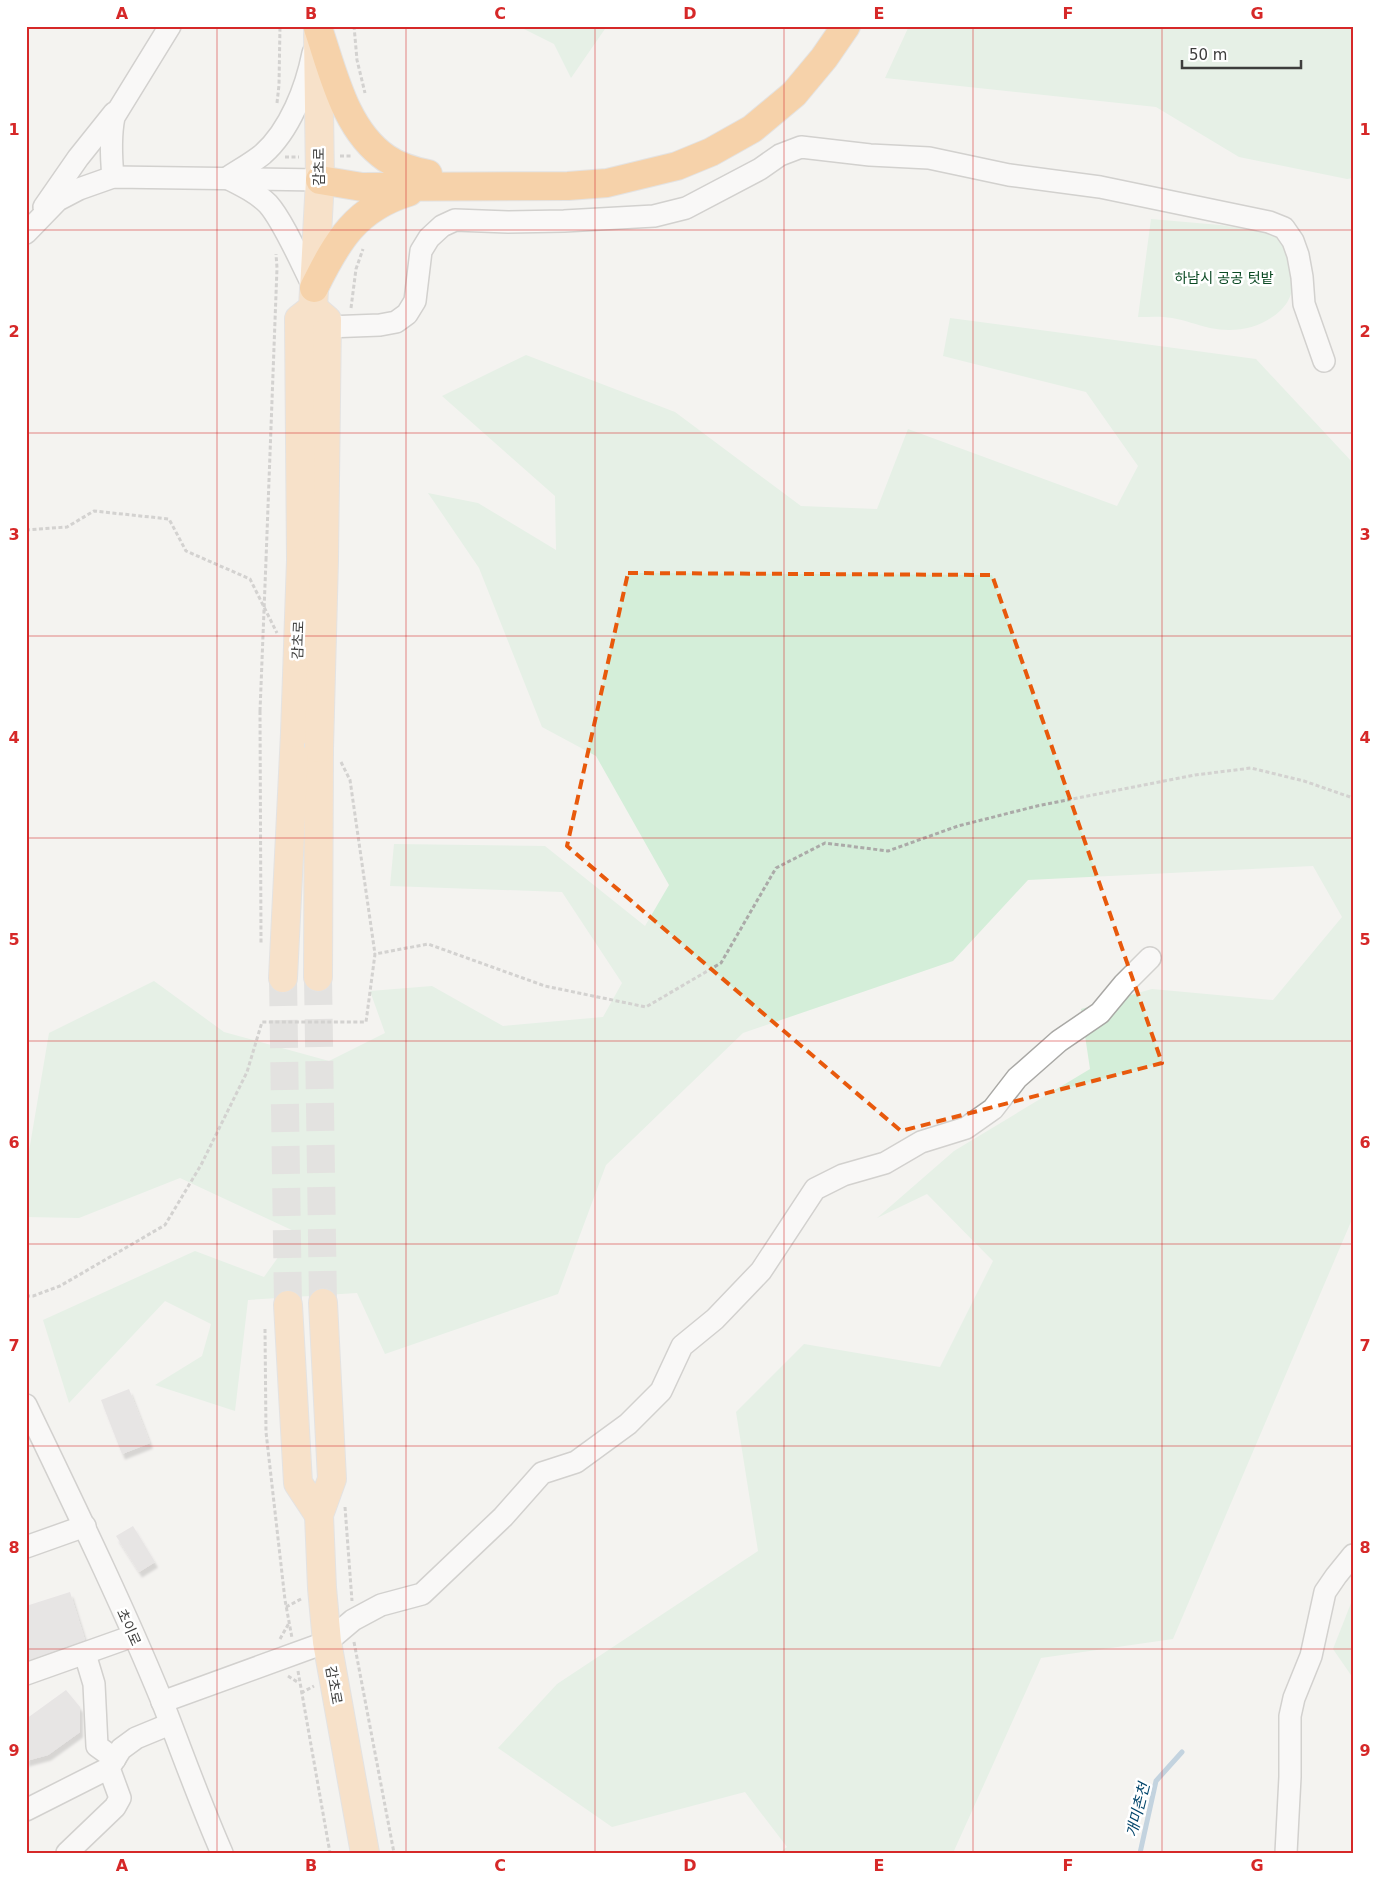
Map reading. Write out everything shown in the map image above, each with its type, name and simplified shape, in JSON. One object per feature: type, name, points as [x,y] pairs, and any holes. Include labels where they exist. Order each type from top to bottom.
[{"type":"highway","points":[[318,308],[327,261],[357,220],[375,206],[427,181],[576,175],[624,170],[663,160],[691,150],[721,134],[750,114],[780,87],[804,59],[824,26]]},
{"type":"highway","points":[[320,180],[366,174],[427,181],[568,186],[607,183],[677,166],[711,152],[752,129],[794,94],[824,58],[846,26]]},
{"type":"highway","points":[[318,27],[344,103],[368,143],[386,159],[427,181]]},
{"type":"main road","name":"감초로","points":[[318,27],[320,180],[318,308],[299,319],[312,559],[328,751],[318,977]]},
{"type":"main road","name":"감초로","points":[[283,978],[295,733],[312,559]]},
{"type":"main road","name":"감초로","points":[[323,1303],[332,1479],[319,1515],[327,1642],[365,1853]]},
{"type":"main road","points":[[288,1305],[298,1484],[319,1515]]},
{"type":"street","points":[[113,177],[110,156],[114,117],[170,26]]},
{"type":"street","points":[[226,178],[248,166],[271,145],[281,132],[296,106],[310,65],[318,27]]},
{"type":"street","points":[[29,230],[78,158],[103,125],[120,108]]},
{"type":"street","points":[[226,178],[252,190],[268,204],[282,226],[318,308],[380,325],[396,322],[407,314],[415,301],[421,251],[429,238],[442,226],[455,220],[536,222],[654,216],[686,208],[760,169],[780,155],[801,147],[870,155],[929,158],[1009,175],[1100,188],[1269,222],[1284,228],[1293,241],[1298,255],[1304,304],[1324,361]]},
{"type":"street","points":[[29,230],[58,200],[79,189],[113,177],[320,180]]},
{"type":"street","points":[[162,1702],[327,1642],[353,1620],[380,1606],[422,1594],[503,1518],[542,1473],[576,1462],[628,1424],[661,1391],[682,1346],[715,1319],[761,1271],[815,1189],[843,1175],[885,1163],[921,1142],[966,1128],[993,1110],[1017,1078],[1059,1041],[1100,1013],[1124,984],[1150,958]]},
{"type":"street","name":"초이로","points":[[26,1405],[85,1526],[134,1636],[162,1702],[200,1803],[222,1853]]},
{"type":"street","points":[[26,1547],[85,1526]]},
{"type":"street","points":[[1286,1853],[1290,1778],[1290,1716],[1294,1698],[1311,1656],[1325,1592],[1353,1556]]},
{"type":"street","points":[[26,1674],[134,1636]]},
{"type":"street","points":[[67,1853],[115,1806],[120,1798],[112,1763],[97,1746],[94,1684],[85,1654]]},
{"type":"street","points":[[26,1810],[112,1763],[121,1749],[136,1738],[170,1724]]},
{"type":"path","points":[[276,107],[279,85],[280,26]]},
{"type":"path","points":[[271,145],[285,157],[284,179]]},
{"type":"path","points":[[261,943],[260,711],[277,268],[275,246]]},
{"type":"path","points":[[26,530],[67,527],[94,511],[169,519],[186,551],[250,579],[280,640]]},
{"type":"path","points":[[26,1296],[33,1296],[60,1286],[165,1225],[201,1165],[247,1072],[262,1022],[366,1022],[376,954],[350,780],[328,751]]},
{"type":"path","points":[[376,954],[428,944],[545,986],[646,1007],[721,963],[776,868],[825,844],[888,851],[958,826],[1037,806],[1195,775],[1251,768],[1304,781],[1353,798]]},
{"type":"path","points":[[265,1329],[266,1432],[285,1600],[330,1853]]},
{"type":"path","points":[[345,1505],[355,1652],[394,1853]]},
{"type":"highlighted area","points":[[628,573],[992,575],[1162,1063],[901,1131],[567,846]]},
{"type":"green space","points":[[518,26],[607,26],[571,78],[554,44]]},
{"type":"green space","points":[[909,26],[1353,26],[1353,178],[1347,179],[1239,157],[1156,107],[885,78]]},
{"type":"green space","name":"하남시 공공 텃밭","points":[[1151,219],[1220,225],[1270,233],[1280,241],[1288,257],[1292,285],[1291,294],[1287,302],[1281,310],[1265,322],[1238,330],[1210,328],[1168,317],[1138,317]]},
{"type":"green space","points":[[950,318],[1256,359],[1353,463],[1353,1217],[1173,1639],[1041,1658],[953,1853],[779,1853],[787,1847],[745,1792],[612,1827],[498,1748],[557,1684],[758,1551],[736,1412],[804,1344],[940,1367],[993,1261],[927,1194],[877,1218],[954,1151],[1090,1069],[1081,1009],[1152,989],[1273,1000],[1342,917],[1313,866],[1028,880],[953,961],[743,1033],[606,1165],[558,1294],[385,1354],[357,1293],[248,1300],[235,1411],[155,1385],[202,1356],[211,1324],[165,1301],[69,1403],[43,1320],[195,1251],[264,1277],[296,1232],[180,1178],[79,1218],[26,1217],[26,1169],[49,1033],[154,981],[224,1032],[329,1061],[385,1033],[370,991],[432,986],[503,1026],[603,1017],[622,983],[562,892],[390,886],[394,844],[545,846],[645,926],[669,885],[596,756],[542,727],[479,568],[428,493],[478,503],[556,550],[555,496],[442,396],[526,355],[675,412],[801,506],[877,509],[908,429],[1117,506],[1138,466],[1086,392],[943,356]]},
{"type":"green space","points":[[1353,1598],[1353,1678],[1333,1649]]},
{"type":"building","points":[[129,1389],[150,1443],[122,1454],[101,1400]]},
{"type":"building","points":[[133,1526],[155,1562],[139,1572],[116,1536]]},
{"type":"building","points":[[70,1592],[85,1640],[26,1661],[26,1606]]},
{"type":"building","points":[[66,1690],[80,1707],[80,1732],[48,1755],[26,1761],[26,1719]]},
{"type":"waterway","name":"개미촌천","points":[[1140,1853],[1156,1781],[1182,1752]]},
{"type":"tunnel","points":[[318,977],[323,1303]]},
{"type":"tunnel","points":[[283,978],[288,1305]]}]
